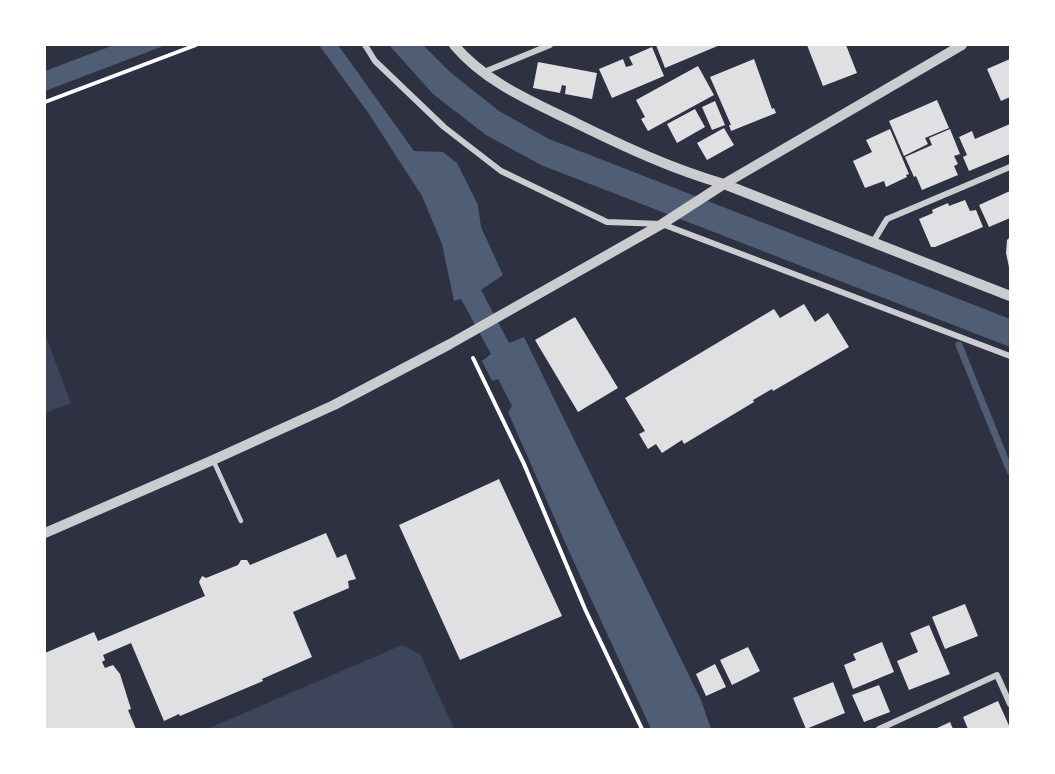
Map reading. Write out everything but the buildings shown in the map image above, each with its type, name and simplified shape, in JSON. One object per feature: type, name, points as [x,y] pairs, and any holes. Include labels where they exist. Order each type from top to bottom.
[{"type":"street","points":[[365,45],[375,61],[444,127],[501,171],[606,222],[666,221],[1010,356]]},
{"type":"street","points":[[454,45],[484,72],[511,91],[648,157],[688,174],[724,184],[1010,296]]},
{"type":"street","points":[[484,72],[550,45]]},
{"type":"street","points":[[45,533],[334,405],[474,331],[666,221],[724,184],[962,45]]},
{"type":"street","points":[[873,242],[887,219],[1010,167]]},
{"type":"street","points":[[879,729],[997,675],[1010,704]]},
{"type":"lane","points":[[213,460],[241,521]]},
{"type":"path","points":[[45,102],[195,45]]},
{"type":"path","points":[[473,358],[524,464],[585,609],[642,729]]},
{"type":"shaded area","points":[[114,45],[166,45],[45,91],[45,71]]},
{"type":"shaded area","points":[[319,45],[338,45],[414,151],[443,152],[457,163],[478,205],[481,227],[503,275],[481,290],[509,343],[524,337],[701,700],[711,729],[651,729],[508,412],[512,406],[498,379],[492,381],[482,361],[491,354],[461,299],[454,301],[442,244],[422,196],[369,114]]},
{"type":"shaded area","points":[[389,45],[423,45],[450,72],[499,111],[549,139],[1010,319],[1010,347],[541,165],[486,135],[433,94]]},
{"type":"shaded area","points":[[45,334],[71,403],[45,413]]},
{"type":"shaded area","points":[[402,645],[420,654],[454,729],[207,729]]},
{"type":"waterway","points":[[959,345],[1010,471]]}]
